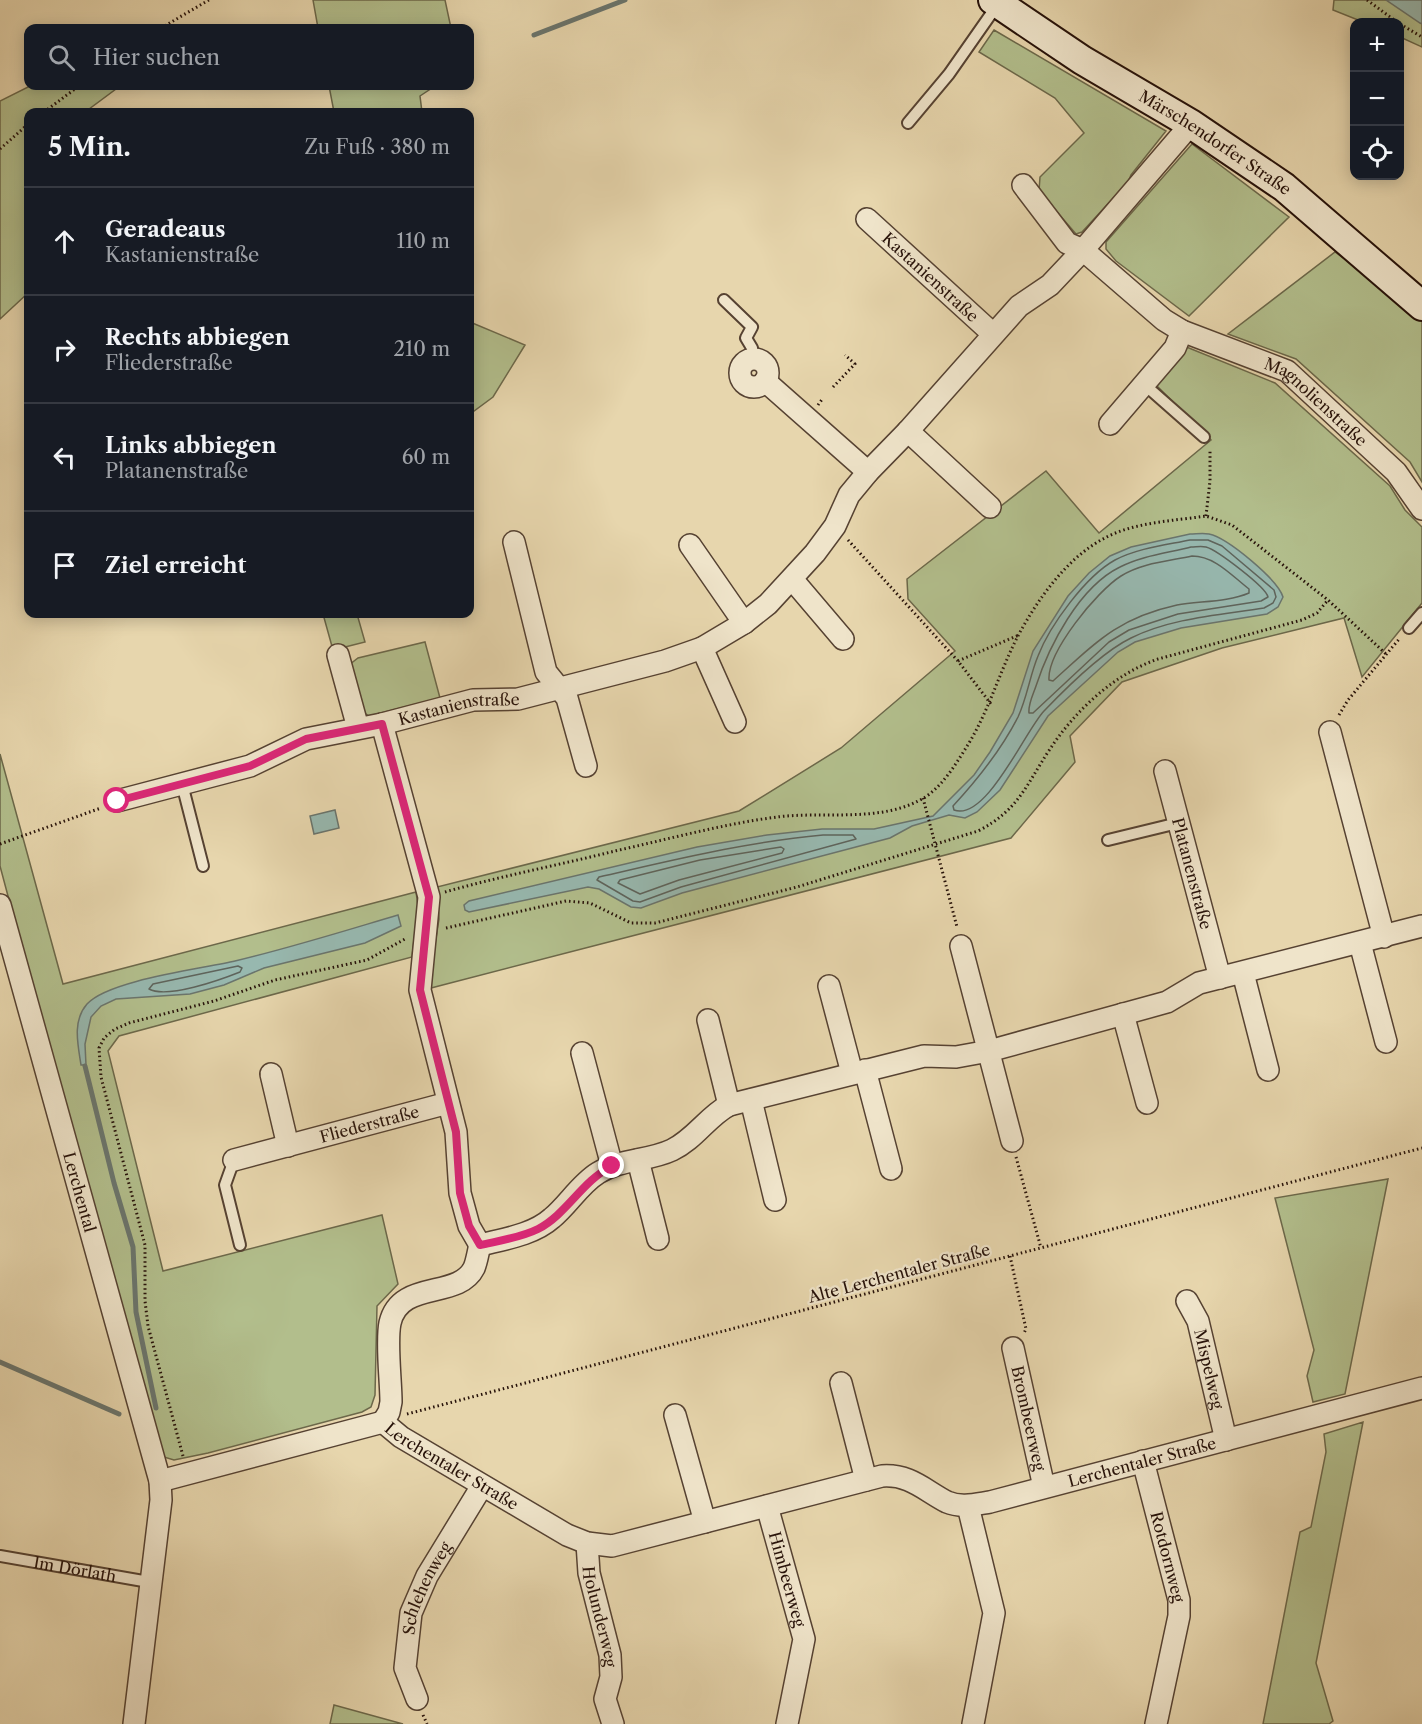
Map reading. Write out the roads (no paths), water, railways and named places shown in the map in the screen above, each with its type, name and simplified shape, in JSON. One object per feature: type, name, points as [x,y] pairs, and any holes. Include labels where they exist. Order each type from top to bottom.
[{"type":"street","name":"Märschendorfer Straße","points":[[996,2],[1082,60],[1191,124],[1284,187],[1422,306]]},
{"type":"street","name":"Kastanienstraße","points":[[117,801],[258,763],[306,739],[382,724],[473,700],[518,699],[665,661],[702,648],[744,623],[768,604],[792,579],[836,526],[849,495],[868,472],[908,431],[1019,306],[1050,285],[1083,250],[1191,124]]},
{"type":"street","points":[[1023,185],[1067,243],[1083,250]]},
{"type":"street","name":"Kastanienstraße","points":[[867,219],[993,334]]},
{"type":"street","name":"Magnolienstraße","points":[[1083,250],[1164,321],[1182,332],[1287,371],[1396,472],[1422,509]]},
{"type":"street","points":[[1110,424],[1175,348],[1182,332]]},
{"type":"street","points":[[753,359],[742,365],[740,370],[743,382],[754,387],[765,381],[868,472]]},
{"type":"street","points":[[908,431],[990,507]]},
{"type":"street","points":[[514,542],[546,672],[567,698],[586,766]]},
{"type":"street","points":[[690,545],[744,623]]},
{"type":"street","points":[[792,579],[843,639]]},
{"type":"street","points":[[702,648],[735,722]]},
{"type":"street","points":[[338,655],[358,728]]},
{"type":"street","points":[[382,724],[429,897],[420,990],[456,1132],[460,1193],[469,1226],[480,1245],[474,1268],[466,1277],[456,1283],[410,1296],[395,1310],[390,1324],[391,1402],[389,1412],[382,1422]]},
{"type":"street","points":[[1330,732],[1384,937]]},
{"type":"street","name":"Platanenstraße","points":[[1165,771],[1220,978]]},
{"type":"street","name":"Lerchental","points":[[0,904],[160,1481]]},
{"type":"street","points":[[480,1245],[537,1229],[552,1219],[596,1174],[612,1166],[669,1152],[685,1143],[718,1111],[729,1105],[924,1056],[956,1057],[989,1051],[1167,1002],[1199,983],[1422,926]]},
{"type":"street","points":[[1360,943],[1386,1042]]},
{"type":"street","points":[[962,946],[1012,1141]]},
{"type":"street","points":[[1243,973],[1268,1070]]},
{"type":"street","points":[[829,986],[891,1169]]},
{"type":"street","points":[[1123,1014],[1147,1103]]},
{"type":"street","points":[[708,1020],[729,1105]]},
{"type":"street","points":[[582,1053],[612,1166]]},
{"type":"street","points":[[271,1074],[288,1146]]},
{"type":"street","points":[[751,1100],[776,1200]]},
{"type":"street","name":"Fliederstraße","points":[[234,1160],[448,1103]]},
{"type":"street","points":[[638,1160],[658,1239]]},
{"type":"street","name":"Mispelweg","points":[[1187,1300],[1198,1321],[1226,1440]]},
{"type":"street","name":"Brombeerweg","points":[[1013,1348],[1044,1487]]},
{"type":"street","points":[[841,1383],[866,1480]]},
{"type":"street","name":"Lerchentaler Straße","points":[[160,1481],[382,1422],[401,1437],[567,1535],[587,1543],[612,1546],[866,1480],[898,1475],[914,1481],[949,1503],[968,1506],[1422,1388]]},
{"type":"street","points":[[675,1415],[705,1522]]},
{"type":"street","name":"Rotdornweg","points":[[1143,1461],[1179,1600],[1179,1616],[1156,1724]]},
{"type":"street","points":[[134,1724],[149,1582],[161,1500],[160,1481]]},
{"type":"street","name":"Schlehenweg","points":[[417,1699],[405,1668],[411,1613],[428,1576],[482,1486]]},
{"type":"street","name":"Himbeerweg","points":[[767,1506],[804,1639],[787,1724]]},
{"type":"street","points":[[968,1506],[994,1613],[973,1724]]},
{"type":"street","name":"Holunderweg","points":[[587,1543],[589,1573],[610,1655],[611,1677],[605,1699],[613,1724]]},
{"type":"lane","points":[[908,123],[949,74],[996,2]]},
{"type":"lane","points":[[723,300],[752,327],[746,338],[752,348],[753,359]]},
{"type":"lane","points":[[1145,385],[1204,437]]},
{"type":"lane","points":[[1409,628],[1422,613]]},
{"type":"lane","points":[[182,784],[202,866]]},
{"type":"lane","points":[[1108,840],[1178,822]]},
{"type":"lane","name":"Fliederstraße","points":[[234,1160],[225,1185],[240,1245]]},
{"type":"lane","name":"Im Dörlath","points":[[0,1556],[149,1582]]},
{"type":"water","points":[[1386,0],[1422,0],[1422,24],[1420,23]]},
{"type":"water","points":[[1190,534],[1207,534],[1217,537],[1239,551],[1279,590],[1283,597],[1278,607],[1267,614],[1181,628],[1135,642],[1118,652],[1048,716],[1000,790],[977,812],[965,818],[949,815],[912,826],[890,838],[682,893],[641,908],[631,907],[599,889],[588,887],[469,912],[465,910],[464,905],[469,901],[697,847],[767,835],[822,829],[874,829],[933,816],[974,775],[990,752],[1013,713],[1033,651],[1068,596],[1089,573],[1110,556],[1131,547]]},
{"type":"water","points":[[335,810],[339,828],[314,834],[310,816]]},
{"type":"water","points":[[398,915],[401,926],[365,943],[264,968],[224,985],[190,994],[116,999],[101,1006],[91,1017],[85,1044],[86,1065],[81,1065],[77,1033],[79,1018],[87,1004],[98,996],[135,982],[256,956]]},
{"type":"waterway","points":[[534,35],[625,0]]},
{"type":"waterway","points":[[85,1066],[114,1183],[133,1247],[136,1312],[156,1408]]},
{"type":"waterway","points":[[0,1362],[119,1414]]}]
